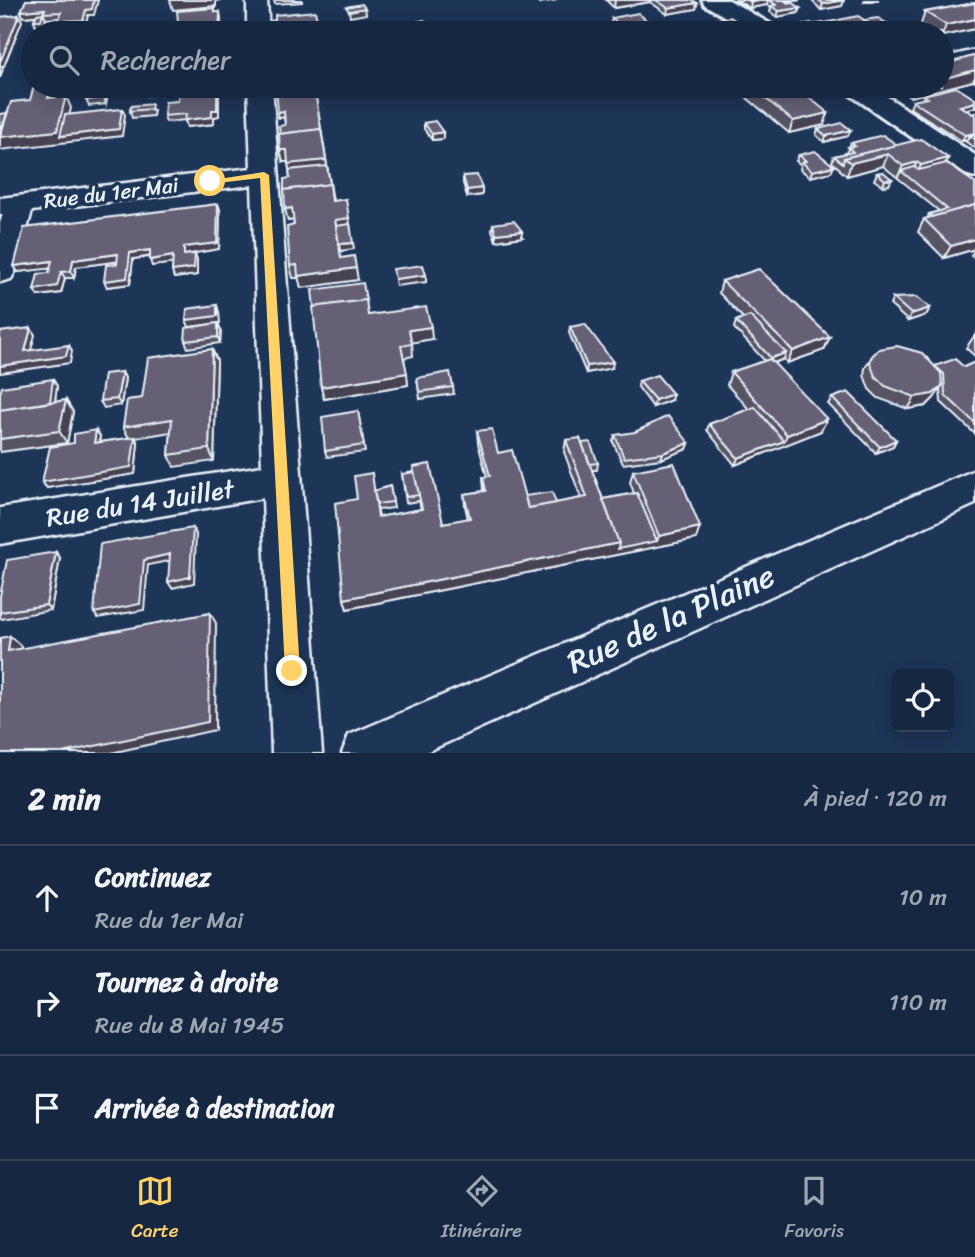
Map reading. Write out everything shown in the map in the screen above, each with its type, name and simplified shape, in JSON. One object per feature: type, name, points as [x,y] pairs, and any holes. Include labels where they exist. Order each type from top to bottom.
[{"type":"street","points":[[257,0],[258,21]]},
{"type":"street","points":[[713,0],[749,21]]},
{"type":"street","points":[[261,98],[297,753]]},
{"type":"street","points":[[871,98],[975,169]]},
{"type":"street","name":"Rue du 1er Mai","points":[[10,205],[264,175]]},
{"type":"street","points":[[0,272],[10,205]]},
{"type":"street","name":"Rue du 14 Juillet","points":[[0,526],[281,479]]},
{"type":"street","name":"Rue de la Plaine","points":[[367,753],[975,486]]},
{"type":"lane","points":[[954,58],[975,53]]},
{"type":"building","points":[[26,0],[94,0],[92,9],[86,10],[83,20],[58,21],[61,12],[43,13],[45,9],[21,11]]},
{"type":"building","points":[[656,0],[692,0],[697,3],[668,8]]},
{"type":"building","points":[[769,0],[792,2],[800,8],[779,11],[771,6],[776,5]]},
{"type":"building","points":[[819,0],[844,0],[823,4]]},
{"type":"building","points":[[975,3],[975,19],[954,23],[954,21],[940,21],[925,12]]},
{"type":"building","points":[[362,4],[365,8],[349,11],[346,7]]},
{"type":"building","points":[[215,8],[215,12],[220,12],[220,21],[178,21],[177,11]]},
{"type":"building","points":[[315,11],[317,21],[270,21],[275,20],[275,15]]},
{"type":"building","points":[[43,13],[41,20],[34,20],[37,14]]},
{"type":"building","points":[[638,13],[647,21],[615,21],[612,18]]},
{"type":"building","points":[[19,15],[1,60],[0,60],[0,17]]},
{"type":"building","points":[[858,16],[866,21],[833,21]]},
{"type":"building","points":[[730,17],[736,21],[708,21]]},
{"type":"building","points":[[878,18],[883,21],[866,21]]},
{"type":"building","points":[[973,56],[975,70],[954,76],[954,62]]},
{"type":"building","points":[[954,88],[975,99],[975,102],[960,106],[975,113],[975,133],[965,135],[913,101],[954,98]]},
{"type":"building","points":[[65,98],[57,131],[0,137],[11,102]]},
{"type":"building","points":[[178,98],[217,98],[217,110],[212,110],[212,117],[185,120],[186,114],[164,116],[165,102],[178,101]]},
{"type":"building","points":[[277,98],[316,98],[322,135],[321,129],[280,134],[279,126],[285,125],[284,111],[278,112]]},
{"type":"building","points":[[765,98],[810,98],[828,113],[793,121]]},
{"type":"building","points":[[152,104],[151,109],[130,111],[131,106]]},
{"type":"building","points":[[122,109],[119,129],[60,136],[65,115]]},
{"type":"building","points":[[7,113],[0,134],[0,114]]},
{"type":"building","points":[[435,121],[443,132],[432,134],[424,123]]},
{"type":"building","points":[[842,123],[851,130],[826,136],[818,129]]},
{"type":"building","points":[[321,129],[326,160],[288,164],[287,150],[280,150],[279,134]]},
{"type":"building","points":[[883,135],[897,145],[844,158],[843,163],[834,156],[853,152],[848,147],[855,146],[851,143]]},
{"type":"building","points":[[921,139],[948,158],[921,165],[917,162],[903,166],[888,154],[851,163],[844,158]]},
{"type":"building","points":[[815,151],[834,166],[812,171],[799,155]]},
{"type":"building","points":[[946,163],[975,183],[975,205],[932,217],[929,214],[947,209],[901,171],[914,167],[919,170]]},
{"type":"building","points":[[327,166],[330,184],[284,190],[284,179],[290,178],[289,170]]},
{"type":"building","points":[[883,172],[892,179],[885,180],[877,173]]},
{"type":"building","points":[[477,175],[482,188],[467,190],[463,176]]},
{"type":"building","points":[[330,184],[332,201],[346,199],[349,218],[335,220],[341,258],[354,256],[356,268],[298,276],[297,265],[290,266],[287,227],[294,225],[292,208],[285,209],[284,190]]},
{"type":"building","points":[[218,204],[217,243],[184,247],[184,255],[195,254],[194,268],[172,271],[173,256],[150,260],[150,250],[130,253],[127,278],[104,281],[106,265],[117,264],[118,254],[73,260],[71,271],[61,272],[57,286],[34,290],[38,274],[49,273],[52,261],[14,266],[24,228]]},
{"type":"building","points":[[975,205],[975,239],[951,246],[924,219]]},
{"type":"building","points":[[514,221],[522,231],[496,234],[493,224]]},
{"type":"building","points":[[350,224],[353,243],[339,244],[336,226]]},
{"type":"building","points":[[423,265],[426,275],[395,279],[393,269]]},
{"type":"building","points":[[759,269],[830,337],[793,351],[722,281]]},
{"type":"building","points":[[363,283],[366,300],[314,307],[312,290]]},
{"type":"building","points":[[917,297],[930,308],[911,314],[893,298]]},
{"type":"building","points":[[366,300],[368,315],[426,307],[431,327],[409,330],[412,344],[401,346],[407,373],[321,387],[313,307]]},
{"type":"building","points":[[217,305],[217,316],[186,320],[187,309]]},
{"type":"building","points":[[750,316],[786,353],[771,358],[736,321]]},
{"type":"building","points":[[218,323],[218,337],[185,341],[186,328]]},
{"type":"building","points":[[585,324],[613,362],[587,366],[570,327]]},
{"type":"building","points":[[31,328],[25,351],[69,345],[66,356],[0,366],[0,332]]},
{"type":"building","points":[[897,346],[922,353],[941,373],[942,386],[933,394],[915,397],[885,386],[875,376],[870,363],[872,356],[879,349]]},
{"type":"building","points":[[212,349],[209,449],[169,455],[172,419],[123,427],[127,400],[142,398],[148,358]]},
{"type":"building","points":[[770,359],[827,419],[787,435],[731,372]]},
{"type":"building","points":[[955,359],[964,367],[975,362],[975,423],[945,395],[944,374],[935,366]]},
{"type":"building","points":[[122,372],[117,399],[100,401],[104,374]]},
{"type":"building","points":[[450,372],[453,387],[419,392],[417,378]]},
{"type":"building","points":[[657,375],[673,394],[655,400],[639,381]]},
{"type":"building","points":[[53,379],[50,402],[0,410],[2,387]]},
{"type":"building","points":[[848,392],[896,440],[880,447],[832,398]]},
{"type":"building","points":[[66,400],[59,431],[0,439],[0,410]]},
{"type":"building","points":[[755,407],[784,441],[738,458],[709,424]]},
{"type":"building","points":[[358,411],[364,445],[325,451],[322,417]]},
{"type":"building","points":[[668,416],[689,443],[663,453],[624,458],[615,435],[635,432]]},
{"type":"building","points":[[492,429],[498,453],[512,450],[528,508],[587,497],[566,440],[580,438],[619,543],[344,599],[335,503],[357,499],[354,476],[372,473],[378,517],[422,509],[413,467],[430,464],[443,523],[470,518],[464,494],[486,491],[483,477],[490,476],[477,431]]},
{"type":"building","points":[[96,430],[94,443],[135,437],[131,467],[42,482],[50,447],[74,443],[74,434]]},
{"type":"building","points":[[590,442],[598,463],[590,464],[582,443]]},
{"type":"building","points":[[674,463],[700,527],[659,536],[633,471]]},
{"type":"building","points":[[414,472],[419,495],[406,497],[402,474]]},
{"type":"building","points":[[390,486],[393,502],[377,504],[374,491]]},
{"type":"building","points":[[552,492],[556,503],[528,508],[525,496]]},
{"type":"building","points":[[637,493],[657,541],[618,549],[619,543],[603,499]]},
{"type":"building","points":[[193,528],[190,577],[168,582],[170,554],[144,560],[140,604],[94,613],[100,544]]},
{"type":"building","points":[[56,552],[46,605],[0,612],[0,596],[7,560]]},
{"type":"building","points":[[210,613],[208,722],[62,753],[0,753],[0,638],[10,636],[8,651]]},
{"type":"route","points":[[210,181],[264,175],[292,671]]}]
